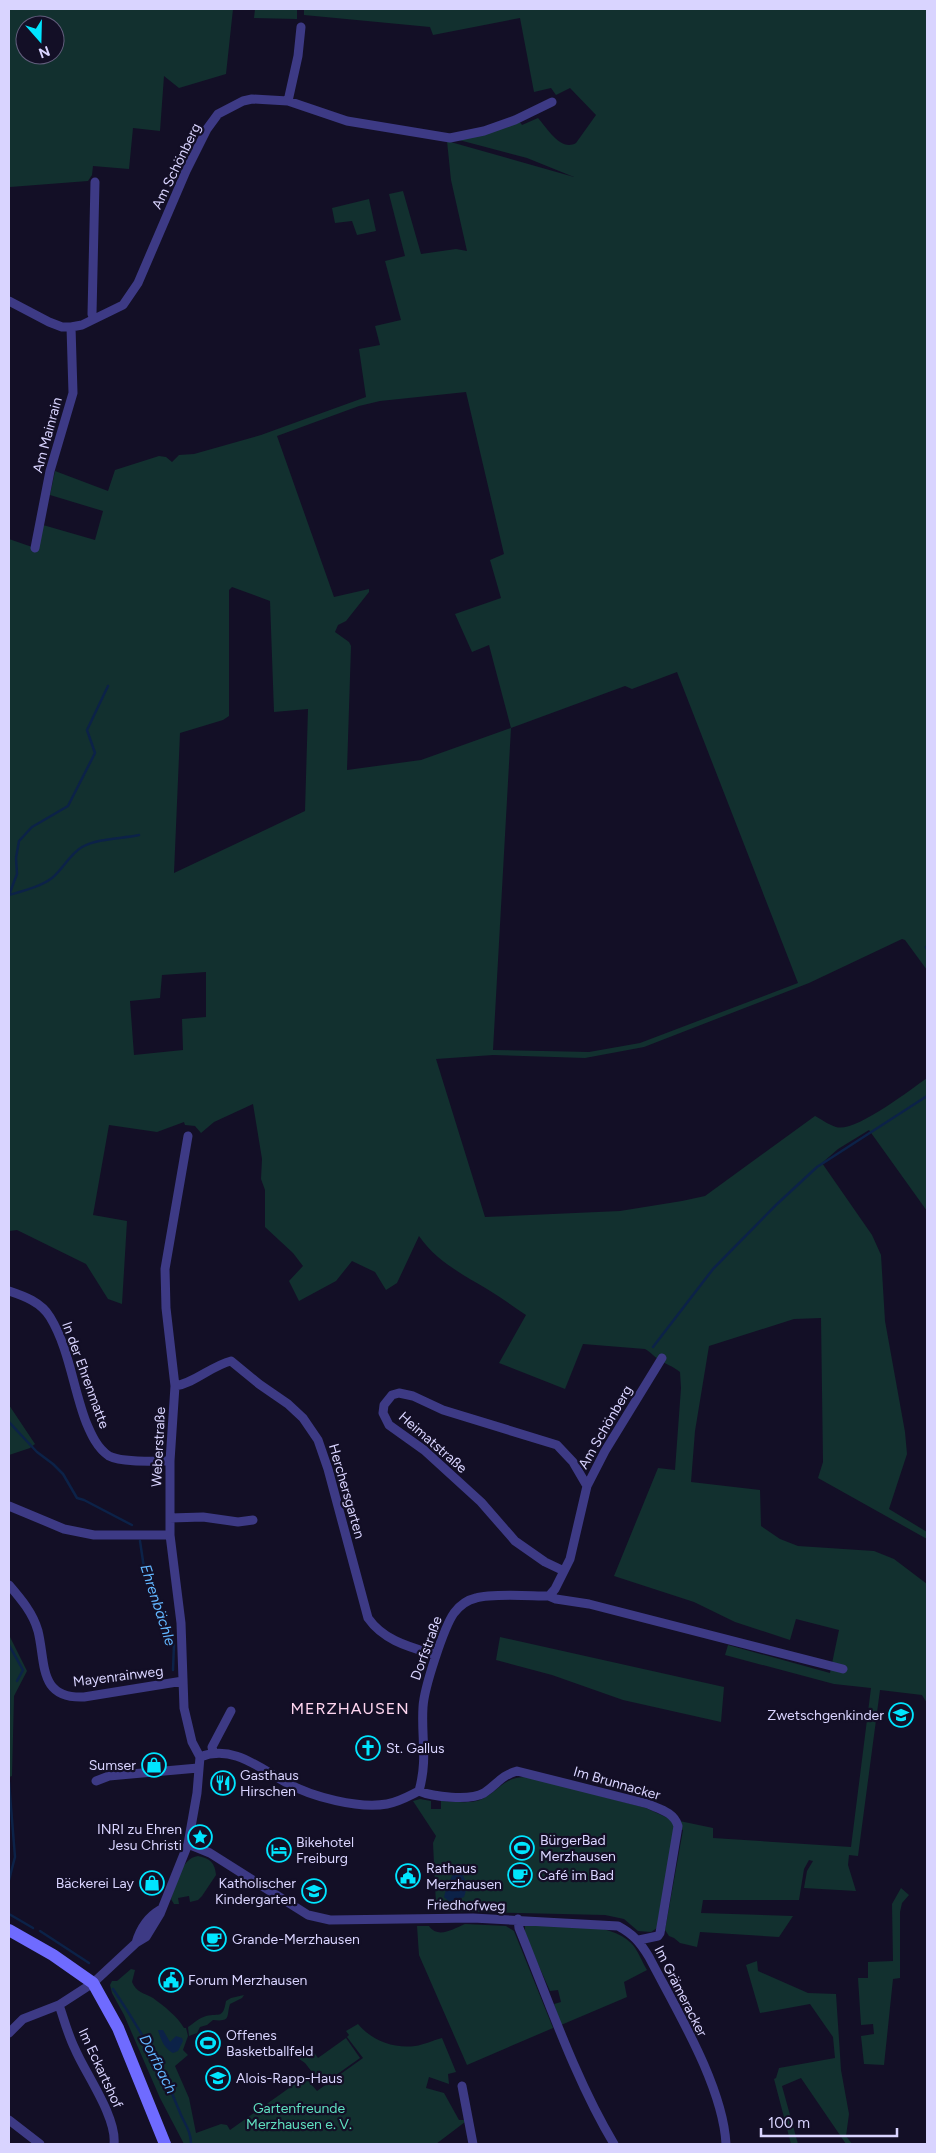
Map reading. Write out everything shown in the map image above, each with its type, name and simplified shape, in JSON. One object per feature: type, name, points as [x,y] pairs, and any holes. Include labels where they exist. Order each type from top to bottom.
[{"type":"main road","points":[[9,1930],[53,1955],[92,1983],[118,2028],[165,2144]]},
{"type":"street","points":[[288,101],[298,56],[301,27]]},
{"type":"street","name":"Am Schönberg","points":[[71,327],[94,319],[123,305],[138,283],[186,171],[207,129],[218,114],[243,101],[288,101],[347,121],[450,138],[484,131],[515,120],[552,102]]},
{"type":"street","points":[[94,319],[92,314],[95,182]]},
{"type":"street","points":[[9,301],[48,322],[62,327],[71,327]]},
{"type":"street","name":"Am Mainrain","points":[[36,548],[50,471],[72,393],[71,327]]},
{"type":"street","name":"Weberstraße","points":[[188,1136],[165,1269],[166,1308],[174,1386],[170,1461],[170,1535],[181,1623],[184,1708],[187,1726],[200,1757]]},
{"type":"street","name":"In der Ehrenmatte","points":[[9,1291],[26,1296],[50,1316],[63,1347],[90,1433],[99,1447],[110,1456],[136,1461],[170,1461]]},
{"type":"street","name":"Am Schönberg","points":[[549,1596],[570,1559],[587,1486],[605,1451],[662,1358]]},
{"type":"street","name":"Herchersgarten","points":[[174,1386],[186,1384],[222,1363],[231,1361],[288,1404],[303,1418],[318,1440],[328,1469],[368,1618],[376,1629],[386,1637],[436,1655]]},
{"type":"street","name":"Heimatstraße","points":[[564,1571],[545,1562],[515,1541],[481,1502],[424,1450],[389,1424],[383,1413],[384,1405],[387,1399],[399,1392],[413,1396],[443,1410],[557,1445],[573,1462],[587,1486]]},
{"type":"street","points":[[9,1506],[64,1529],[94,1534],[170,1535]]},
{"type":"street","points":[[170,1518],[203,1516],[238,1522],[253,1520]]},
{"type":"street","name":"Mayenrainweg","points":[[9,1585],[25,1604],[38,1630],[44,1671],[50,1685],[58,1693],[68,1697],[84,1697],[183,1681]]},
{"type":"street","name":"Dorfstraße","points":[[419,1791],[424,1768],[425,1748],[423,1705],[436,1655],[453,1614],[462,1604],[477,1597],[549,1596],[556,1599],[589,1604],[842,1670]]},
{"type":"street","points":[[213,1752],[212,1747],[231,1711]]},
{"type":"street","points":[[9,2033],[23,2019],[59,2005],[92,1983],[136,1943],[146,1937],[160,1914],[188,1844],[197,1794],[200,1757],[213,1752],[223,1752],[251,1762],[289,1784],[310,1793],[355,1803],[371,1805],[389,1804],[419,1791]]},
{"type":"street","points":[[96,1781],[109,1776],[198,1768]]},
{"type":"street","name":"Im Brunnacker","points":[[419,1791],[432,1796],[475,1796],[484,1793],[505,1774],[517,1771],[640,1802],[667,1812],[676,1819],[678,1826],[660,1933],[658,1936],[639,1940]]},
{"type":"street","name":"Friedhofweg","points":[[188,1844],[210,1853],[308,1915],[330,1920],[518,1919],[519,1928],[567,2046],[600,2122],[614,2144]]},
{"type":"street","name":"Im Grämeracker","points":[[518,1919],[618,1926],[639,1940],[685,2028],[712,2085],[723,2121],[726,2144]]},
{"type":"street","name":"Im Eckartshof","points":[[59,2005],[74,2049],[90,2077],[110,2122],[114,2144]]},
{"type":"street","points":[[462,2086],[474,2144]]},
{"type":"street","points":[[9,2120],[40,2144]]},
{"type":"green space","points":[[9,9],[233,9],[226,74],[179,88],[164,76],[160,131],[133,128],[129,169],[93,166],[92,175],[88,181],[10,187],[9,198]]},
{"type":"green space","points":[[255,9],[297,9],[297,19],[254,18]]},
{"type":"green space","points":[[304,9],[927,9],[927,970],[905,940],[902,939],[809,983],[644,1047],[585,1058],[493,1055],[436,1059],[485,1217],[620,1211],[705,1196],[815,1116],[836,1127],[856,1124],[896,1100],[927,1078],[927,1211],[869,1130],[838,1149],[822,1163],[872,1235],[881,1255],[885,1321],[905,1432],[907,1454],[889,1509],[927,1532],[927,1539],[818,1478],[823,1462],[821,1318],[794,1319],[709,1346],[695,1431],[691,1482],[760,1490],[761,1526],[780,1539],[798,1546],[874,1551],[894,1559],[927,1584],[927,1703],[922,1695],[880,1690],[858,1856],[849,1855],[848,1865],[856,1891],[804,1888],[807,1871],[813,1861],[809,1860],[804,1869],[799,1900],[703,1900],[701,1913],[793,1916],[779,1937],[700,1932],[697,1947],[680,1943],[669,1936],[665,1930],[683,1830],[674,1828],[657,1928],[651,1932],[638,1931],[624,1919],[605,1915],[441,1911],[436,1905],[433,1843],[436,1836],[413,1801],[420,1799],[431,1801],[431,1809],[441,1809],[441,1801],[469,1802],[480,1800],[514,1778],[529,1777],[646,1808],[670,1819],[713,1828],[713,1838],[851,1847],[871,1688],[834,1684],[725,1655],[728,1645],[830,1673],[839,1630],[796,1619],[790,1640],[735,1622],[694,1602],[614,1576],[658,1468],[675,1470],[681,1388],[680,1372],[645,1349],[583,1344],[565,1389],[499,1363],[526,1315],[441,1260],[419,1236],[397,1283],[386,1290],[375,1272],[352,1261],[336,1281],[299,1301],[289,1281],[303,1266],[293,1253],[265,1227],[265,1190],[261,1179],[262,1159],[253,1104],[214,1122],[201,1133],[195,1126],[185,1125],[184,1122],[157,1132],[109,1125],[93,1215],[127,1221],[122,1304],[108,1299],[86,1264],[17,1230],[9,1231],[9,539],[35,548],[43,525],[95,540],[103,511],[50,495],[55,471],[108,491],[115,470],[159,456],[166,457],[172,462],[179,455],[194,454],[261,435],[366,397],[359,349],[380,345],[375,326],[401,320],[385,261],[405,256],[389,194],[403,191],[421,254],[456,249],[467,251],[451,180],[447,141],[574,177],[527,158],[459,140],[519,121],[522,125],[538,118],[555,138],[560,142],[570,145],[576,143],[596,115],[570,88],[556,95],[551,88],[534,92],[520,18],[433,35],[430,27],[304,15]],"holes":[[[466,392],[504,554],[490,560],[501,598],[455,614],[472,652],[489,645],[511,728],[421,760],[347,770],[351,646],[349,642],[335,632],[338,625],[346,621],[369,592],[369,589],[334,597],[277,436],[359,406],[380,401]],[[232,587],[270,601],[274,712],[308,709],[305,811],[174,873],[180,733],[223,720],[229,716],[229,590]],[[677,672],[798,983],[640,1043],[589,1052],[493,1050],[511,728],[625,686],[632,689]],[[206,972],[206,1017],[182,1019],[183,1050],[134,1055],[130,1001],[160,998],[162,975]]]},
{"type":"green space","points":[[369,199],[376,231],[357,235],[352,221],[335,223],[332,208]]},
{"type":"green space","points":[[9,1405],[35,1444],[30,1448],[9,1455]]},
{"type":"green space","points":[[9,1635],[27,1671],[14,1696],[12,1776],[9,1777]]},
{"type":"green space","points":[[500,1637],[724,1687],[721,1722],[623,1700],[552,1675],[496,1660]]},
{"type":"green space","points":[[198,1856],[206,1858],[211,1862],[216,1875],[198,1900],[190,1902],[189,1896],[178,1898],[179,1904],[174,1904],[171,1899],[183,1867],[192,1858]]},
{"type":"green space","points":[[901,1888],[909,1895],[902,1903],[900,1912],[900,1978],[893,1979],[884,2065],[864,2064],[861,2036],[874,2034],[873,2024],[861,2025],[858,1978],[868,1978],[868,1962],[893,1961],[892,1904]]},
{"type":"green space","points":[[465,1924],[506,1926],[514,1931],[553,2028],[467,2065],[419,1955],[417,1926],[429,1926],[437,1932],[446,1932]]},
{"type":"green space","points":[[525,1924],[581,1926],[610,1931],[622,1936],[631,1943],[647,1970],[624,1982],[627,1997],[561,2025],[554,2004],[561,2002],[558,1990],[550,1991],[525,1935]]},
{"type":"green space","points":[[757,1961],[758,1971],[808,1993],[836,1994],[841,2070],[849,2114],[846,2136],[852,2144],[846,2144],[801,2078],[782,2086],[798,2144],[791,2144],[774,2079],[779,2068],[835,2058],[833,2037],[810,2004],[760,2013],[746,1965]]},
{"type":"green space","name":"Gartenfreunde Merzhausen e. V.","points":[[131,1969],[135,1970],[132,1982],[136,1988],[162,2005],[186,2028],[188,2036],[183,2050],[188,2055],[175,2066],[189,2098],[196,2133],[221,2124],[227,2125],[230,2130],[306,2078],[317,2091],[363,2058],[347,2037],[349,2035],[346,2031],[358,2024],[369,2035],[391,2045],[407,2047],[442,2038],[456,2072],[448,2074],[449,2084],[429,2077],[426,2088],[444,2093],[459,2120],[464,2120],[465,2122],[436,2144],[184,2144],[160,2098],[124,2015],[112,1993],[110,1985],[112,1981],[117,1981]]},
{"type":"green space","points":[[244,1995],[230,2004],[226,2019],[213,2020],[207,2025],[200,2027],[197,2033],[189,2036],[188,2027],[203,2017],[222,2013],[226,2001]]},
{"type":"green space","points":[[346,2038],[360,2058],[322,2085],[305,2063],[298,2058],[310,2047],[318,2058]]},
{"type":"water","points":[[457,1864],[466,1883],[466,1891],[464,1897],[450,1902],[444,1897],[454,1865]]},
{"type":"water","points":[[158,2030],[163,2030],[170,2042],[176,2036],[182,2038],[183,2041],[178,2051],[173,2053],[167,2049]]},
{"type":"waterway","name":"Ehrenbächle","points":[[9,895],[17,874],[16,858],[19,841],[32,827],[68,806],[95,753],[87,730],[108,686]]},
{"type":"waterway","points":[[9,895],[42,884],[52,878],[73,854],[82,847],[102,840],[139,835]]},
{"type":"waterway","points":[[653,1347],[713,1269],[776,1205],[817,1167],[927,1096]]},
{"type":"waterway","name":"Ehrenbächle","points":[[9,1422],[37,1452],[63,1474],[77,1498],[132,1525]]},
{"type":"waterway","name":"Ehrenbächle","points":[[140,1541],[144,1568],[155,1599],[169,1625],[174,1644],[173,1670]]},
{"type":"waterway","name":"Dorfbach","points":[[9,1645],[23,1670],[17,1681]]},
{"type":"waterway","name":"Dorfbach","points":[[9,1690],[9,1714]]},
{"type":"waterway","name":"Dorfbach","points":[[9,1782],[15,1857],[9,1880]]},
{"type":"waterway","name":"Dorfbach","points":[[9,1914],[33,1928]]},
{"type":"waterway","name":"Dorfbach","points":[[40,1931],[89,1963]]},
{"type":"waterway","name":"Dorfbach","points":[[113,1989],[159,2066],[188,2129],[191,2144]]},
{"type":"place","name":"Zwetschgenkinder","points":[[901,1715]]},
{"type":"place","name":"St. Gallus","points":[[368,1748]]},
{"type":"place","name":"Sumser","points":[[154,1765]]},
{"type":"place","name":"Gasthaus Hirschen","points":[[223,1783]]},
{"type":"place","name":"INRI zu Ehren Jesu Christi","points":[[200,1837]]},
{"type":"place","name":"BürgerBad Merzhausen","points":[[522,1848]]},
{"type":"place","name":"Bikehotel Freiburg","points":[[279,1850]]},
{"type":"place","name":"Café im Bad","points":[[520,1875]]},
{"type":"place","name":"Rathaus Merzhausen","points":[[408,1876]]},
{"type":"place","name":"Bäckerei Lay","points":[[152,1883]]},
{"type":"place","name":"Katholischer Kindergarten","points":[[314,1891]]},
{"type":"place","name":"Grande-Merzhausen","points":[[214,1939]]},
{"type":"place","name":"Forum Merzhausen","points":[[171,1980]]},
{"type":"place","name":"Offenes Basketballfeld","points":[[208,2043]]},
{"type":"place","name":"Alois-Rapp-Haus","points":[[218,2078]]},
{"type":"district","name":"MERZHAUSEN","points":[[350,1708]]}]
